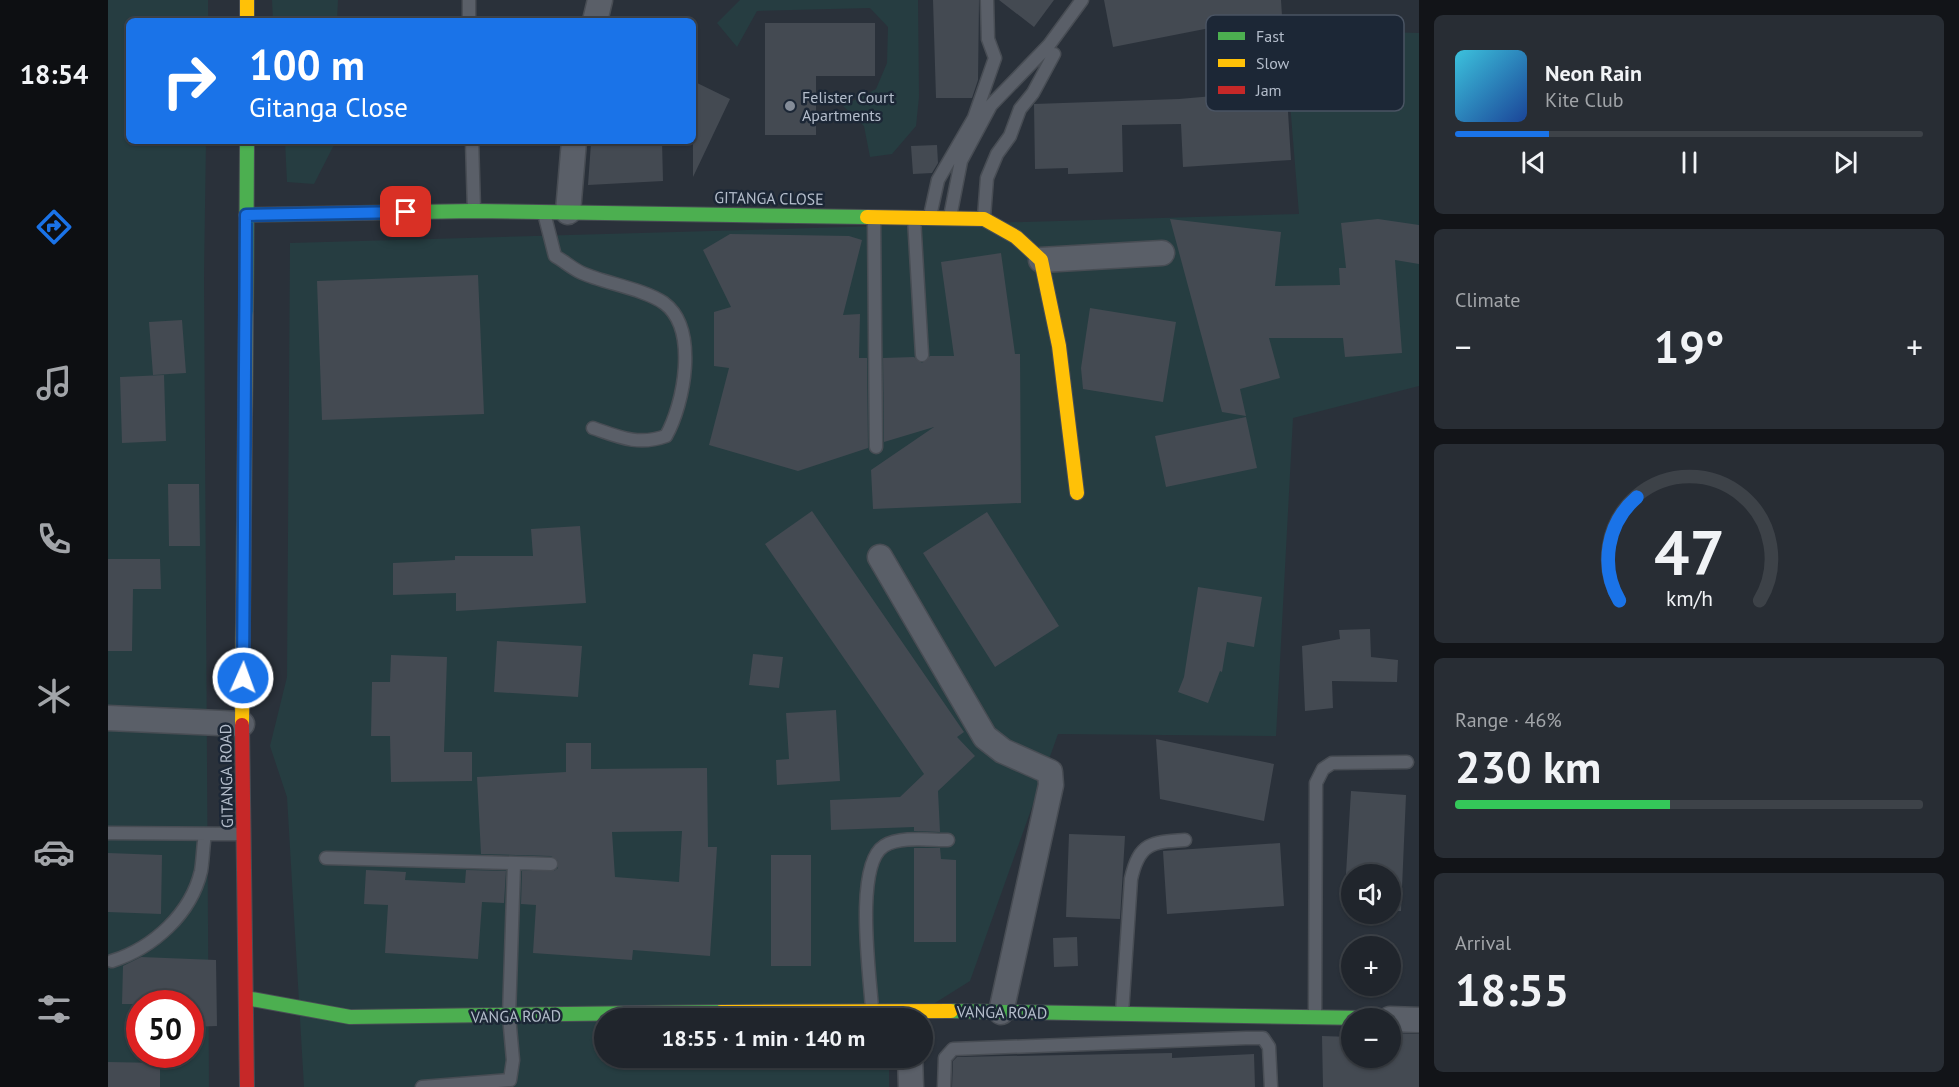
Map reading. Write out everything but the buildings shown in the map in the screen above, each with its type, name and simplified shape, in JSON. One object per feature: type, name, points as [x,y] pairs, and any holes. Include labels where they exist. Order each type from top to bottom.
[{"type":"street","points":[[246,0],[246,18]]},
{"type":"street","points":[[596,18],[600,0]]},
{"type":"street","name":"GITANGA ROAD","points":[[246,144],[245,632],[242,724],[246,1087]]},
{"type":"street","points":[[568,212],[574,144]]},
{"type":"street","name":"GITANGA CLOSE","points":[[246,215],[544,211],[874,215],[914,218],[930,216],[984,219],[1016,237],[1041,260]]},
{"type":"street","points":[[1077,493],[1059,346],[1041,260],[1162,253]]},
{"type":"street","points":[[880,557],[985,737],[1003,751],[1050,772],[1051,785],[1001,1012]]},
{"type":"street","points":[[108,718],[242,724]]},
{"type":"street","name":"VANGA ROAD","points":[[246,998],[350,1017],[594,1015]]},
{"type":"street","name":"VANGA ROAD","points":[[933,1013],[1001,1012],[1341,1018]]},
{"type":"street","points":[[1401,1019],[1419,1020]]},
{"type":"street","points":[[910,1068],[911,1087]]},
{"type":"lane","points":[[469,0],[469,18]]},
{"type":"lane","points":[[930,216],[938,180],[974,118],[996,58],[988,39],[987,0]]},
{"type":"lane","points":[[950,218],[961,161],[991,105],[1049,45],[1082,0]]},
{"type":"lane","points":[[984,219],[987,178],[997,154],[1010,136],[1020,109],[1033,93],[1054,54]]},
{"type":"lane","points":[[472,144],[474,211]]},
{"type":"lane","points":[[544,211],[555,256],[582,273],[664,303],[680,324],[685,361],[681,399],[676,418],[666,436],[653,441],[632,442],[593,428]]},
{"type":"lane","points":[[874,215],[876,447]]},
{"type":"lane","points":[[914,218],[922,355]]},
{"type":"lane","points":[[1314,1018],[1316,783],[1323,769],[1332,764],[1407,762]]},
{"type":"lane","points":[[108,833],[244,834]]},
{"type":"lane","points":[[112,961],[133,955],[179,918],[201,872],[205,834]]},
{"type":"lane","points":[[872,1008],[865,895],[873,861],[882,846],[899,841],[948,840]]},
{"type":"lane","points":[[1122,1014],[1131,879],[1135,858],[1144,847],[1162,842],[1185,840]]},
{"type":"lane","points":[[326,858],[551,864]]},
{"type":"lane","points":[[422,1087],[510,1080],[513,1060],[509,1016],[514,864]]},
{"type":"lane","points":[[944,1087],[945,1058],[953,1049],[1263,1038],[1269,1047],[1270,1087]]},
{"type":"green space","points":[[108,0],[208,0],[208,18],[126,18],[126,144],[206,144],[204,276],[209,1087],[108,1087]]},
{"type":"green space","points":[[272,0],[338,0],[337,18],[273,18]]},
{"type":"green space","points":[[740,0],[918,0],[919,97],[916,126],[892,154],[870,157],[864,126],[843,106],[876,89],[887,63],[888,27],[870,8],[757,11],[737,47],[717,23]]},
{"type":"green space","points":[[1404,33],[1419,33],[1419,386],[1293,418],[1276,736],[1058,734],[970,981],[927,1008],[594,1008],[594,1068],[889,1068],[889,1087],[304,1087],[287,797],[270,746],[287,677],[290,243],[1299,214],[1291,111],[1404,111]]},
{"type":"green space","points":[[285,144],[334,144],[314,184],[287,182]]},
{"type":"traffic: fast","points":[[246,315],[247,144]]},
{"type":"traffic: fast","points":[[246,215],[474,211],[867,217]]},
{"type":"traffic: fast","points":[[246,998],[350,1017],[594,1014]]},
{"type":"traffic: fast","points":[[951,1011],[1341,1018]]},
{"type":"traffic: slow","points":[[247,0],[247,18]]},
{"type":"traffic: slow","points":[[867,217],[984,219],[1016,237],[1041,260],[1059,346],[1077,493]]},
{"type":"traffic: slow","points":[[242,725],[246,315]]},
{"type":"traffic: slow","points":[[933,1011],[951,1011]]},
{"type":"traffic: jam","points":[[242,725],[247,1087]]},
{"type":"place","name":"Felister Court Apartments","points":[[790,106]]},
{"type":"route","points":[[243,678],[246,215],[406,212]]}]
